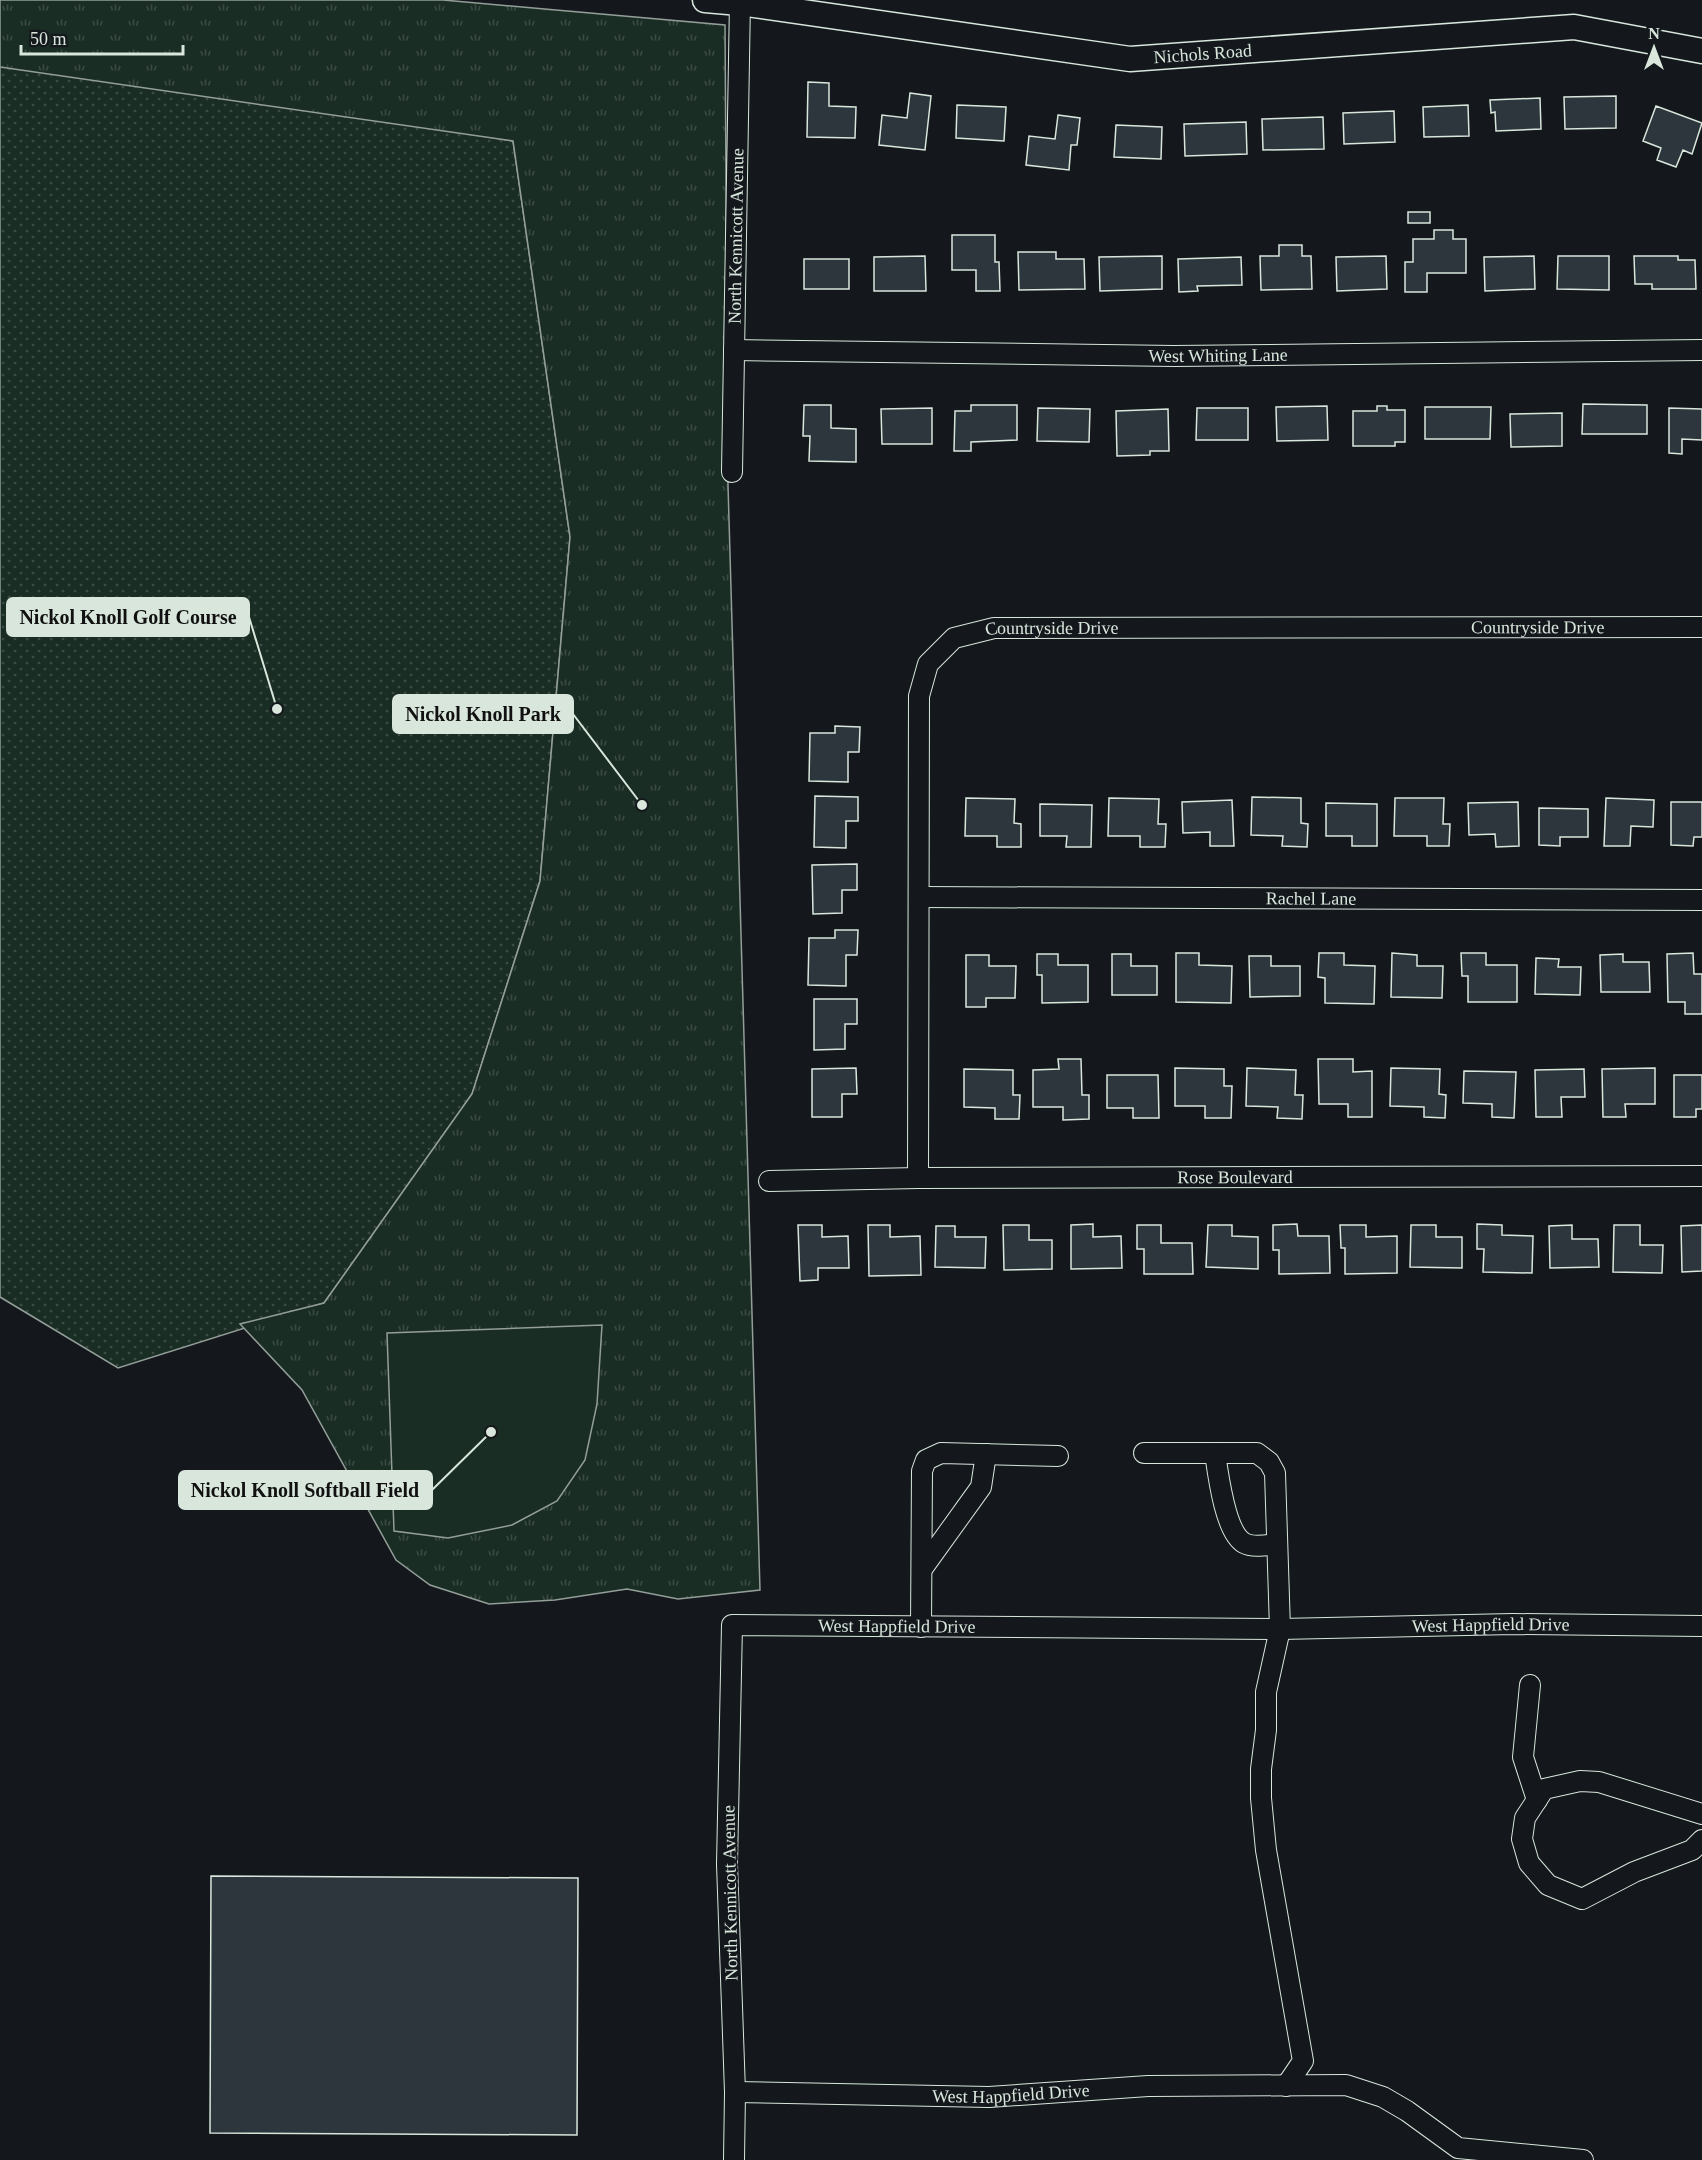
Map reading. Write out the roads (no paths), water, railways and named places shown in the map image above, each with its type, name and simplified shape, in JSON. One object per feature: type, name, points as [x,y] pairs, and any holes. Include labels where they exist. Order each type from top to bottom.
[{"type":"street","name":"Nichols Road","points":[[705,0],[740,1],[1130,59],[1574,27],[1702,51]]},
{"type":"street","name":"North Kennicott Avenue","points":[[732,472],[740,1]]},
{"type":"street","name":"West Whiting Lane","points":[[734,350],[1174,356],[1702,350]]},
{"type":"street","name":"Countryside Drive","points":[[918,1178],[919,696],[928,664],[954,638],[994,628],[1702,627]]},
{"type":"street","name":"Rachel Lane","points":[[919,897],[1702,900]]},
{"type":"street","name":"Rose Boulevard","points":[[769,1181],[918,1178],[1702,1176]]},
{"type":"street","points":[[921,1627],[922,1471],[926,1460],[941,1453],[1058,1456]]},
{"type":"street","points":[[1144,1453],[1257,1453],[1269,1462],[1275,1473],[1280,1629],[1266,1692],[1261,1798],[1266,1850],[1303,2061],[1286,2086]]},
{"type":"street","points":[[1215,1453],[1229,1519],[1235,1533],[1244,1543],[1277,1544]]},
{"type":"street","points":[[922,1569],[981,1487],[986,1454]]},
{"type":"street","name":"West Happfield Drive","points":[[732,1625],[1280,1629],[1513,1624],[1702,1626]]},
{"type":"street","name":"North Kennicott Avenue","points":[[732,1625],[726,1864],[735,2092],[734,2160]]},
{"type":"street","points":[[1530,1685],[1523,1757],[1537,1800]]},
{"type":"street","points":[[1702,1814],[1599,1782],[1580,1781],[1544,1789],[1525,1818],[1522,1839],[1529,1863],[1548,1885],[1582,1899],[1634,1872],[1692,1850],[1702,1839]]},
{"type":"street","name":"West Happfield Drive","points":[[735,2092],[989,2097],[1148,2086],[1346,2085],[1383,2097],[1407,2110],[1458,2148],[1583,2160]]},
{"type":"place","name":"Nickol Knoll Golf Course","points":[[277,709]]},
{"type":"place","name":"Nickol Knoll Park","points":[[642,805]]},
{"type":"place","name":"Nickol Knoll Softball Field","points":[[491,1432]]}]
